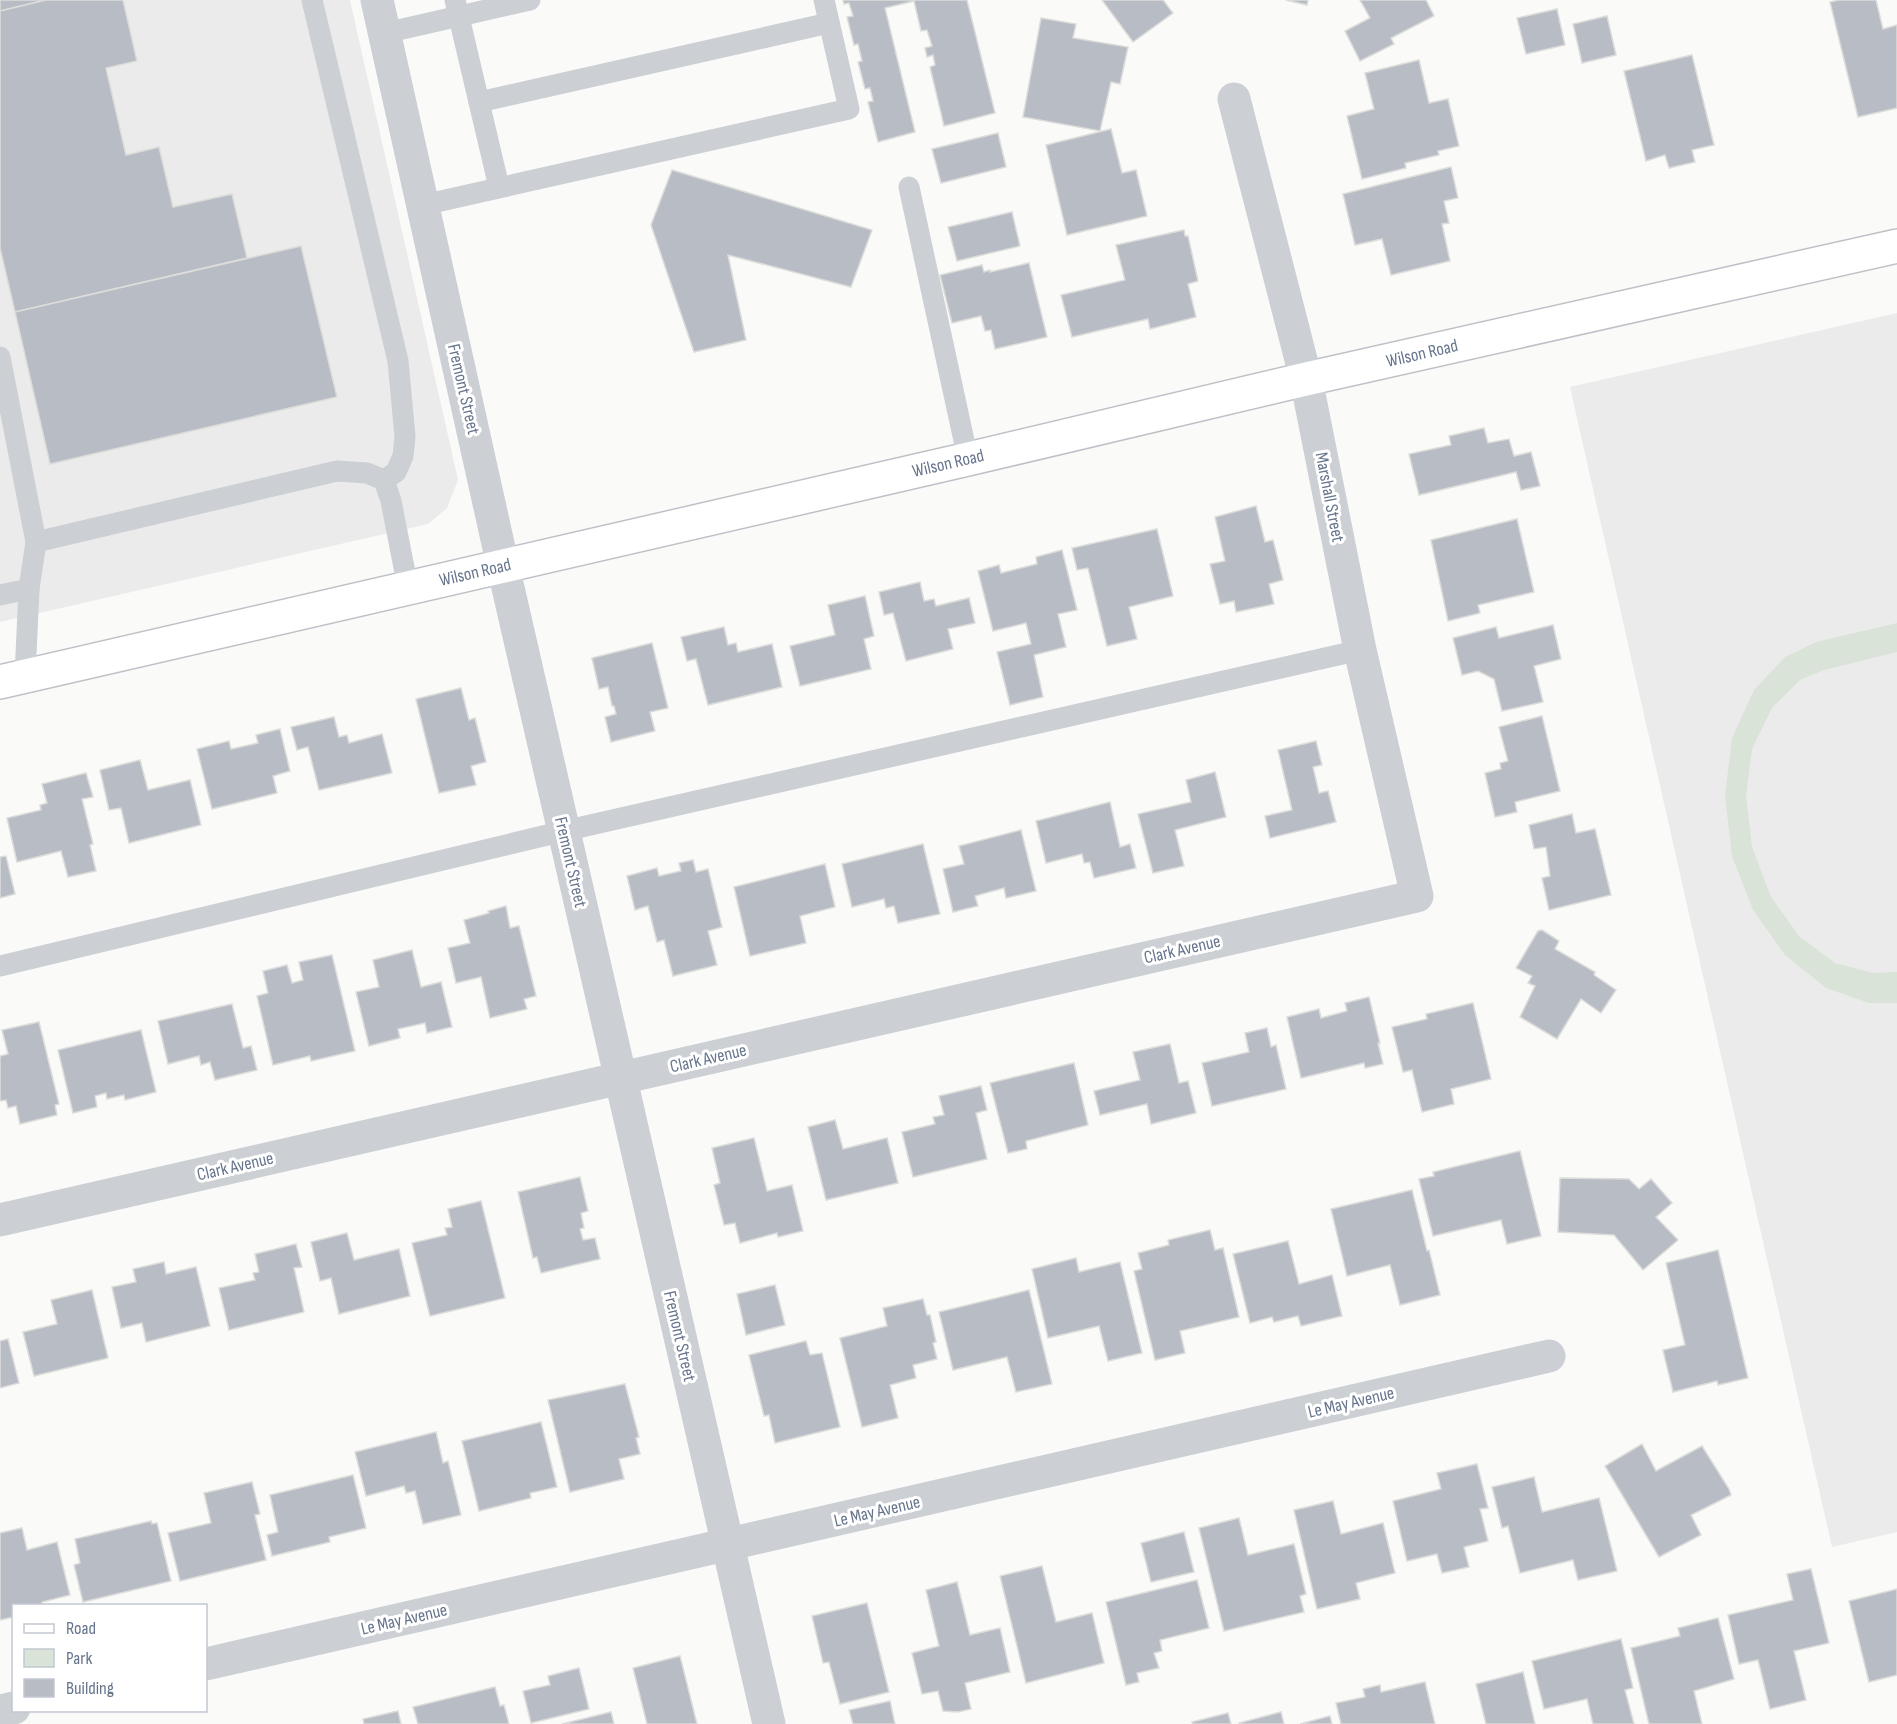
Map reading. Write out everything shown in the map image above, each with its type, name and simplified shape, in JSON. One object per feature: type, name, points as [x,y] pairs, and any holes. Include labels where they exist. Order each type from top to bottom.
[{"type":"street","name":"Fremont Street","points":[[377,0],[503,566],[769,1724]]},
{"type":"street","name":"Marshall Street","points":[[1234,99],[1306,379],[1360,650],[1417,896]]},
{"type":"street","name":"Wilson Road","points":[[13,679],[1306,379],[1897,246]]},
{"type":"street","name":"Clark Avenue","points":[[0,1220],[1417,896]]},
{"type":"street","name":"Le May Avenue","points":[[207,1664],[1549,1356]]},
{"type":"lane","points":[[312,0],[398,361],[405,437],[403,456],[396,472],[384,480]]},
{"type":"lane","points":[[384,33],[457,8],[530,0]]},
{"type":"lane","points":[[423,205],[849,109],[824,0]]},
{"type":"lane","points":[[457,8],[499,188]]},
{"type":"lane","points":[[479,102],[829,23]]},
{"type":"lane","points":[[909,187],[968,459]]},
{"type":"lane","points":[[0,357],[36,542],[13,679]]},
{"type":"lane","points":[[36,542],[337,471],[367,473],[384,480],[391,501],[408,588]]},
{"type":"lane","points":[[0,595],[29,589]]},
{"type":"lane","points":[[0,966],[564,831],[1360,650]]},
{"type":"shaded area","points":[[0,0],[350,0],[458,480],[447,508],[428,524],[0,622]]},
{"type":"shaded area","points":[[1897,313],[1897,1532],[1832,1547],[1570,387]]},
{"type":"green space","points":[[1897,623],[1897,652],[1824,670],[1800,680],[1772,708],[1752,749],[1746,796],[1752,847],[1771,897],[1799,936],[1835,963],[1873,973],[1897,972],[1897,1003],[1869,1003],[1826,988],[1785,955],[1753,910],[1732,856],[1725,796],[1732,738],[1754,690],[1785,657],[1816,642]]},
{"type":"building","points":[[0,0],[46,0],[0,11]]},
{"type":"building","points":[[46,0],[123,0],[137,61],[106,68],[126,155],[159,147],[173,207],[232,194],[247,258],[15,312],[0,248],[0,11]]},
{"type":"building","points":[[843,0],[967,0],[995,113],[944,126],[930,67],[935,65],[933,55],[927,57],[925,48],[932,46],[927,30],[921,31],[914,1],[885,8],[915,132],[878,142],[868,102],[873,101],[870,88],[865,89],[858,62],[862,61],[858,44],[854,45],[847,17],[853,16],[849,3],[844,4]]},
{"type":"building","points":[[1102,0],[1163,0],[1173,13],[1133,42]]},
{"type":"building","points":[[1286,0],[1308,0],[1307,5]]},
{"type":"building","points":[[1360,0],[1426,0],[1434,16],[1391,38],[1394,44],[1360,61],[1345,31],[1370,18]]},
{"type":"building","points":[[1876,0],[1883,29],[1897,25],[1897,108],[1858,117],[1830,2]]},
{"type":"building","points":[[1557,9],[1565,45],[1526,54],[1517,18]]},
{"type":"building","points":[[1607,16],[1616,55],[1582,63],[1573,24]]},
{"type":"building","points":[[1041,18],[1076,24],[1073,38],[1128,47],[1120,84],[1111,82],[1100,131],[1023,117]]},
{"type":"building","points":[[1692,55],[1714,145],[1692,150],[1695,162],[1669,168],[1665,155],[1646,161],[1624,71]]},
{"type":"building","points":[[1419,60],[1429,103],[1448,99],[1459,146],[1438,151],[1439,155],[1405,163],[1406,168],[1362,179],[1347,116],[1374,109],[1365,73]]},
{"type":"building","points":[[1111,129],[1122,173],[1136,170],[1147,216],[1067,235],[1046,145]]},
{"type":"building","points":[[998,133],[1006,167],[941,183],[932,149]]},
{"type":"building","points":[[1451,167],[1458,198],[1444,201],[1449,223],[1442,224],[1450,261],[1391,275],[1382,239],[1355,245],[1343,194]]},
{"type":"building","points":[[672,170],[872,230],[851,287],[728,255],[746,340],[694,352],[651,225]]},
{"type":"building","points":[[1012,212],[1020,246],[957,261],[948,227]]},
{"type":"building","points":[[1184,230],[1185,236],[1188,236],[1198,281],[1188,284],[1196,317],[1150,329],[1148,319],[1072,337],[1061,295],[1125,280],[1116,245]]},
{"type":"building","points":[[301,246],[337,397],[50,464],[15,312]]},
{"type":"building","points":[[1029,263],[1047,337],[995,349],[991,330],[985,331],[981,316],[952,323],[940,275],[982,265],[984,272],[990,270],[990,272]]},
{"type":"building","points":[[1484,428],[1488,443],[1509,439],[1514,456],[1531,452],[1540,486],[1521,490],[1516,472],[1419,495],[1409,454],[1451,445],[1449,436]]},
{"type":"building","points":[[1256,506],[1265,542],[1273,540],[1283,580],[1269,584],[1274,604],[1236,612],[1234,601],[1220,604],[1210,564],[1225,561],[1215,517]]},
{"type":"building","points":[[1517,519],[1534,592],[1478,605],[1480,613],[1448,621],[1431,540]]},
{"type":"building","points":[[1157,529],[1173,596],[1129,607],[1137,639],[1107,646],[1088,568],[1077,570],[1072,548]]},
{"type":"building","points":[[1062,550],[1077,610],[1058,614],[1066,647],[1034,655],[1043,697],[1010,705],[997,652],[1031,644],[1026,623],[993,631],[978,571],[999,565],[1001,573],[1037,564],[1036,557]]},
{"type":"building","points":[[920,582],[924,601],[934,599],[936,606],[969,598],[975,623],[948,629],[953,649],[906,661],[893,613],[884,615],[879,592]]},
{"type":"building","points":[[865,596],[874,636],[864,639],[871,669],[800,686],[790,646],[835,635],[828,605]]},
{"type":"building","points":[[1553,625],[1561,659],[1534,666],[1543,702],[1502,711],[1494,679],[1478,671],[1462,675],[1453,638],[1496,627],[1499,638]]},
{"type":"building","points":[[724,627],[728,645],[736,643],[738,652],[772,644],[782,687],[708,705],[696,659],[687,661],[681,637]]},
{"type":"building","points":[[652,643],[668,708],[650,712],[655,731],[611,742],[605,717],[616,714],[608,687],[599,689],[592,658]]},
{"type":"building","points":[[461,688],[469,720],[475,718],[486,762],[471,766],[476,785],[439,793],[416,699]]},
{"type":"building","points":[[1542,716],[1560,791],[1515,802],[1517,812],[1495,817],[1485,773],[1501,769],[1500,763],[1508,761],[1499,727]]},
{"type":"building","points":[[334,717],[339,737],[347,735],[349,743],[382,734],[392,773],[319,790],[308,747],[297,750],[291,727]]},
{"type":"building","points":[[280,729],[290,771],[273,776],[277,793],[212,809],[197,749],[229,741],[231,749],[258,743],[256,735]]},
{"type":"building","points":[[1316,741],[1322,765],[1313,767],[1319,793],[1328,791],[1336,822],[1270,838],[1265,816],[1292,810],[1278,750]]},
{"type":"building","points":[[140,760],[148,790],[190,780],[201,825],[129,843],[121,808],[109,810],[100,770]]},
{"type":"building","points":[[1215,772],[1226,817],[1175,830],[1184,866],[1153,873],[1138,814],[1191,802],[1186,780]]},
{"type":"building","points":[[86,773],[93,797],[82,799],[93,844],[90,845],[96,871],[68,877],[61,851],[17,862],[7,818],[41,810],[40,805],[47,803],[42,784]]},
{"type":"building","points":[[1110,802],[1120,847],[1130,844],[1136,868],[1094,878],[1090,862],[1084,863],[1082,854],[1046,863],[1036,821]]},
{"type":"building","points":[[1572,814],[1576,833],[1595,829],[1611,895],[1549,910],[1542,878],[1550,876],[1546,847],[1534,849],[1529,825]]},
{"type":"building","points":[[1021,830],[1036,891],[1006,898],[1004,888],[975,896],[978,906],[953,912],[943,869],[964,864],[959,846]]},
{"type":"building","points":[[923,844],[940,914],[898,923],[894,906],[886,908],[884,899],[852,907],[842,864]]},
{"type":"building","points":[[6,856],[15,894],[0,898],[0,857]]},
{"type":"building","points":[[693,860],[696,872],[708,869],[722,927],[708,931],[717,965],[673,976],[664,940],[657,942],[648,906],[635,910],[627,876],[657,868],[659,876],[681,871],[679,863]]},
{"type":"building","points":[[825,864],[835,907],[800,916],[806,943],[750,956],[734,887]]},
{"type":"building","points":[[506,906],[510,928],[519,926],[536,996],[524,999],[527,1009],[490,1018],[481,977],[456,983],[448,948],[470,943],[464,920]]},
{"type":"building","points":[[1542,930],[1559,941],[1555,949],[1595,972],[1594,975],[1616,990],[1601,1013],[1581,999],[1557,1039],[1520,1017],[1535,986],[1528,983],[1532,976],[1516,968],[1538,931]]},
{"type":"building","points":[[412,950],[421,987],[441,982],[452,1027],[427,1033],[425,1023],[398,1029],[400,1038],[369,1046],[356,992],[379,987],[373,960]]},
{"type":"building","points":[[332,955],[355,1051],[311,1061],[310,1056],[273,1065],[257,996],[268,993],[263,971],[287,965],[292,983],[303,980],[299,962]]},
{"type":"building","points":[[1369,997],[1383,1064],[1365,1068],[1364,1063],[1301,1078],[1287,1017],[1319,1009],[1321,1018],[1347,1011],[1345,1003]]},
{"type":"building","points":[[1473,1003],[1491,1079],[1451,1089],[1454,1104],[1422,1112],[1412,1070],[1403,1072],[1392,1027],[1427,1019],[1426,1014]]},
{"type":"building","points":[[232,1004],[243,1048],[251,1046],[257,1070],[215,1080],[210,1062],[201,1065],[199,1056],[168,1064],[158,1021]]},
{"type":"building","points":[[39,1022],[59,1104],[55,1105],[57,1115],[20,1124],[16,1106],[8,1108],[6,1100],[0,1101],[0,1056],[8,1054],[2,1030]]},
{"type":"building","points":[[1267,1028],[1271,1047],[1276,1045],[1286,1089],[1212,1106],[1202,1063],[1249,1052],[1245,1033]]},
{"type":"building","points":[[141,1030],[156,1092],[125,1100],[124,1095],[107,1099],[106,1093],[95,1096],[97,1107],[73,1113],[58,1050]]},
{"type":"building","points":[[1170,1044],[1179,1083],[1188,1081],[1196,1113],[1151,1124],[1147,1104],[1100,1115],[1094,1091],[1140,1080],[1133,1052]]},
{"type":"building","points":[[1074,1063],[1088,1125],[1026,1141],[1027,1149],[1008,1153],[990,1083]]},
{"type":"building","points":[[981,1086],[987,1110],[976,1113],[987,1159],[913,1177],[902,1132],[935,1124],[933,1117],[944,1115],[939,1096]]},
{"type":"building","points":[[835,1120],[843,1149],[887,1138],[898,1183],[826,1200],[808,1127]]},
{"type":"building","points":[[754,1138],[767,1191],[792,1185],[803,1231],[778,1237],[777,1233],[740,1243],[735,1223],[724,1225],[714,1185],[720,1183],[712,1148]]},
{"type":"building","points":[[1520,1151],[1541,1236],[1507,1244],[1501,1220],[1433,1236],[1419,1179],[1434,1176],[1433,1172]]},
{"type":"building","points":[[580,1177],[588,1211],[581,1213],[584,1228],[580,1229],[583,1240],[595,1238],[600,1259],[541,1273],[537,1257],[533,1258],[518,1192]]},
{"type":"building","points":[[1560,1178],[1629,1179],[1639,1189],[1651,1179],[1672,1203],[1656,1217],[1678,1240],[1643,1270],[1614,1235],[1558,1232]]},
{"type":"building","points":[[1412,1190],[1440,1295],[1400,1305],[1390,1265],[1347,1276],[1331,1209]]},
{"type":"building","points":[[481,1201],[505,1298],[430,1316],[412,1243],[447,1235],[445,1228],[452,1227],[448,1209]]},
{"type":"building","points":[[1210,1230],[1215,1250],[1223,1248],[1239,1317],[1180,1331],[1185,1353],[1155,1360],[1134,1271],[1142,1269],[1138,1253],[1169,1245],[1168,1240]]},
{"type":"building","points":[[347,1233],[354,1260],[399,1249],[410,1296],[339,1314],[331,1278],[320,1281],[311,1242]]},
{"type":"building","points":[[1288,1241],[1299,1284],[1332,1275],[1342,1316],[1301,1326],[1298,1316],[1274,1322],[1272,1317],[1250,1323],[1233,1254]]},
{"type":"building","points":[[296,1244],[302,1267],[294,1268],[304,1312],[229,1330],[219,1288],[255,1280],[253,1273],[259,1272],[255,1254]]},
{"type":"building","points":[[1718,1250],[1748,1378],[1718,1385],[1717,1381],[1673,1392],[1663,1350],[1685,1345],[1666,1263]]},
{"type":"building","points":[[1076,1258],[1079,1272],[1120,1262],[1142,1353],[1108,1361],[1099,1326],[1048,1338],[1032,1269]]},
{"type":"building","points":[[164,1262],[166,1274],[196,1267],[210,1326],[146,1342],[142,1323],[121,1328],[112,1287],[136,1282],[133,1269]]},
{"type":"building","points":[[775,1285],[785,1325],[746,1335],[737,1294]]},
{"type":"building","points":[[92,1290],[108,1358],[34,1376],[23,1332],[57,1324],[51,1300]]},
{"type":"building","points":[[1029,1290],[1052,1384],[1016,1392],[1007,1357],[953,1370],[939,1312]]},
{"type":"building","points":[[923,1299],[927,1315],[930,1315],[937,1359],[913,1365],[916,1378],[890,1385],[898,1418],[862,1427],[840,1338],[887,1326],[883,1308]]},
{"type":"building","points":[[8,1339],[19,1383],[0,1388],[0,1341]]},
{"type":"building","points":[[806,1341],[810,1355],[822,1353],[840,1427],[775,1443],[769,1415],[764,1416],[749,1355]]},
{"type":"building","points":[[625,1384],[639,1437],[636,1438],[640,1454],[619,1459],[624,1479],[570,1492],[548,1400]]},
{"type":"building","points":[[541,1422],[557,1487],[530,1493],[531,1498],[479,1511],[462,1441]]},
{"type":"building","points":[[436,1432],[443,1463],[448,1461],[461,1515],[423,1524],[415,1491],[406,1493],[404,1486],[366,1496],[355,1452]]},
{"type":"building","points":[[1642,1444],[1656,1471],[1702,1446],[1731,1495],[1691,1515],[1701,1535],[1659,1557],[1605,1466]]},
{"type":"building","points":[[1477,1464],[1488,1508],[1480,1509],[1488,1541],[1464,1547],[1469,1567],[1442,1573],[1437,1554],[1407,1561],[1393,1501],[1441,1489],[1437,1473]]},
{"type":"building","points":[[353,1475],[366,1528],[329,1537],[330,1542],[272,1556],[267,1535],[278,1532],[270,1495]]},
{"type":"building","points":[[1534,1477],[1542,1512],[1599,1498],[1617,1571],[1578,1580],[1573,1560],[1520,1573],[1508,1526],[1502,1528],[1492,1487]]},
{"type":"building","points":[[252,1482],[260,1514],[255,1515],[266,1560],[180,1581],[168,1533],[211,1523],[204,1493]]},
{"type":"building","points":[[1333,1501],[1341,1534],[1383,1523],[1395,1573],[1356,1583],[1360,1599],[1317,1609],[1294,1510]]},
{"type":"building","points":[[1239,1518],[1248,1555],[1294,1544],[1306,1594],[1300,1596],[1304,1612],[1224,1631],[1199,1528]]},
{"type":"building","points":[[151,1521],[152,1524],[157,1523],[171,1581],[83,1602],[74,1565],[80,1563],[75,1539]]},
{"type":"building","points":[[22,1528],[27,1550],[57,1542],[70,1595],[42,1602],[42,1604],[12,1604],[12,1617],[0,1620],[0,1533]]},
{"type":"building","points":[[1184,1532],[1194,1572],[1151,1582],[1141,1543]]},
{"type":"building","points":[[1042,1566],[1056,1622],[1092,1613],[1104,1663],[1026,1683],[1000,1576]]},
{"type":"building","points":[[1811,1569],[1829,1643],[1794,1651],[1806,1700],[1770,1709],[1758,1660],[1739,1664],[1728,1615],[1793,1600],[1787,1574]]},
{"type":"building","points":[[1197,1580],[1209,1628],[1160,1640],[1162,1651],[1154,1653],[1159,1668],[1137,1673],[1139,1682],[1126,1685],[1106,1602]]},
{"type":"building","points":[[957,1582],[970,1635],[1000,1628],[1010,1672],[965,1683],[971,1709],[958,1712],[943,1711],[938,1691],[922,1694],[912,1653],[939,1646],[926,1590]]},
{"type":"building","points":[[1897,1589],[1897,1675],[1869,1682],[1849,1601]]},
{"type":"building","points":[[867,1603],[889,1692],[840,1704],[829,1662],[823,1663],[812,1616]]},
{"type":"building","points":[[1718,1618],[1734,1679],[1694,1691],[1702,1724],[1649,1724],[1631,1648],[1680,1636],[1678,1628]]},
{"type":"building","points":[[1621,1639],[1633,1688],[1625,1690],[1634,1724],[1593,1724],[1587,1699],[1544,1709],[1532,1661]]},
{"type":"building","points":[[680,1656],[697,1724],[647,1724],[633,1668]]},
{"type":"building","points":[[579,1668],[589,1709],[531,1723],[523,1691],[550,1685],[548,1676]]},
{"type":"building","points":[[1523,1672],[1535,1724],[1486,1724],[1476,1684]]},
{"type":"building","points":[[1425,1682],[1435,1724],[1341,1724],[1336,1703],[1365,1697],[1363,1689],[1380,1685],[1381,1692]]},
{"type":"building","points":[[495,1687],[500,1706],[504,1705],[509,1724],[418,1724],[413,1707]]},
{"type":"building","points":[[890,1701],[895,1724],[853,1724],[849,1710]]},
{"type":"building","points":[[398,1711],[401,1724],[364,1724],[363,1719]]},
{"type":"building","points":[[611,1712],[614,1724],[562,1724]]},
{"type":"building","points":[[1281,1712],[1284,1724],[1239,1724],[1239,1723]]},
{"type":"building","points":[[1228,1713],[1231,1724],[1193,1724],[1192,1722]]},
{"type":"building","points":[[1330,1716],[1332,1724],[1300,1724]]}]
